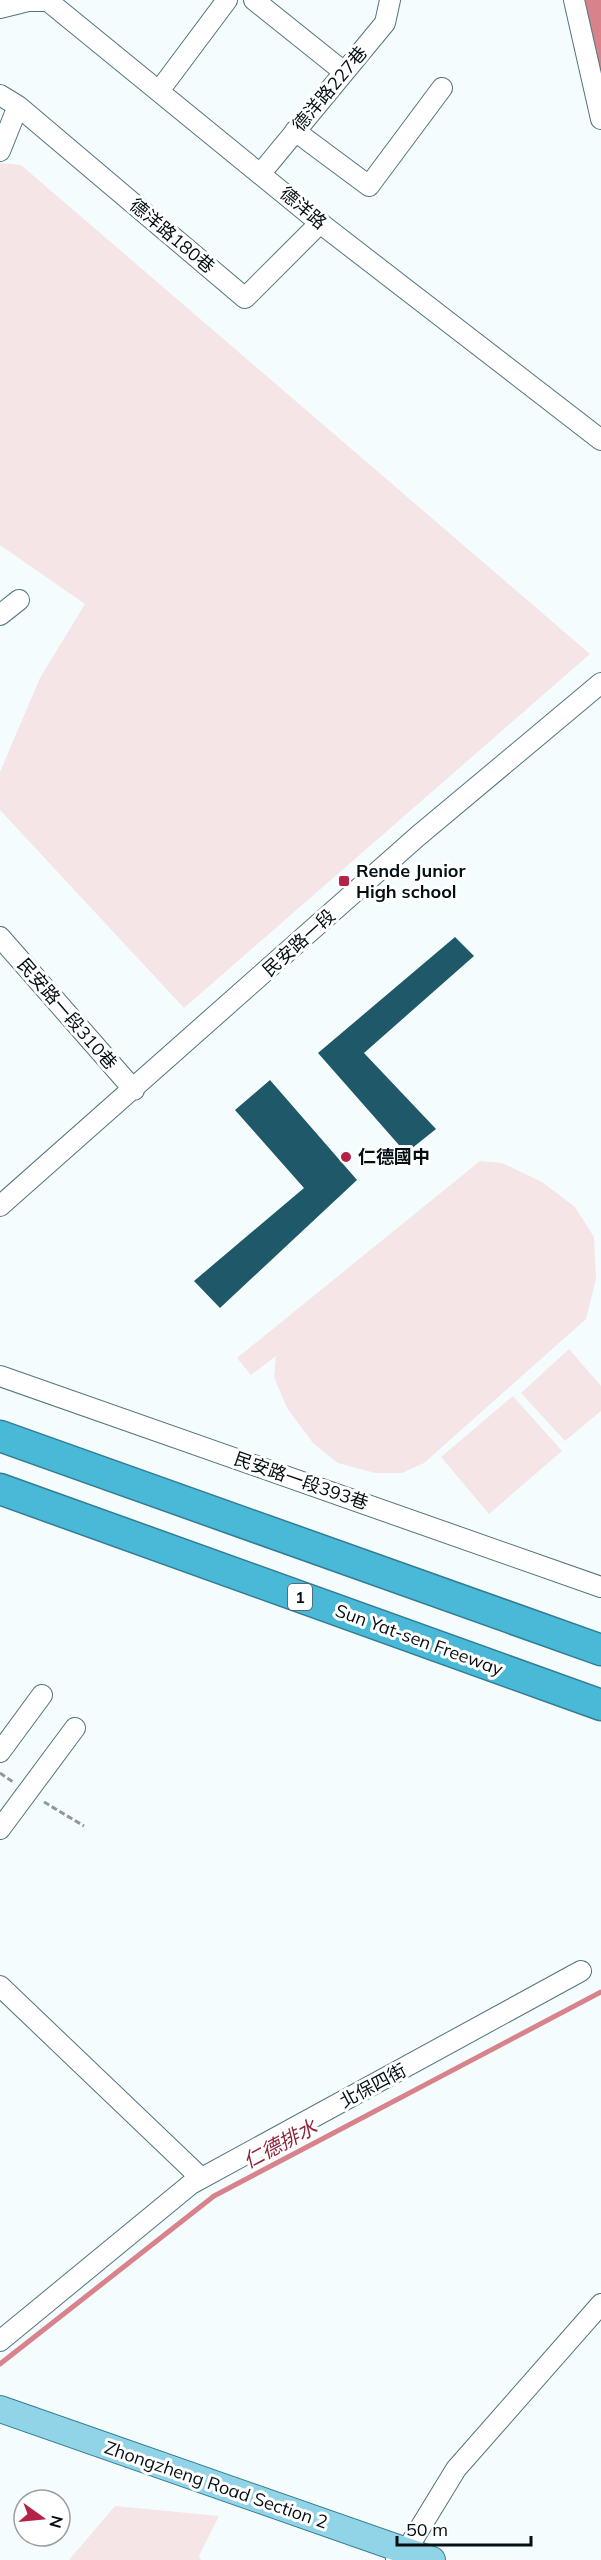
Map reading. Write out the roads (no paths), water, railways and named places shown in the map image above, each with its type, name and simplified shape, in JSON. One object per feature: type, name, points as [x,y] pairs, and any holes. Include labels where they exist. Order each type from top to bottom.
[{"type":"highway","points":[[0,1436],[601,1650]]},
{"type":"highway","name":"Sun Yat-sen Freeway","points":[[0,1489],[601,1705]]},
{"type":"main road","name":"Zhongzheng Road Section 2","points":[[0,2409],[401,2556],[432,2560]]},
{"type":"street","name":"德洋路","points":[[0,8],[28,0],[48,1],[320,223],[601,440]]},
{"type":"street","points":[[159,91],[227,0]]},
{"type":"street","points":[[254,0],[344,72]]},
{"type":"street","name":"德洋路227巷","points":[[261,173],[385,22],[390,0]]},
{"type":"street","points":[[574,0],[601,119]]},
{"type":"street","points":[[295,131],[369,186],[442,88]]},
{"type":"street","name":"德洋路180巷","points":[[0,95],[18,106],[245,298],[320,223]]},
{"type":"street","points":[[0,151],[18,106]]},
{"type":"street","points":[[0,615],[20,600]]},
{"type":"street","name":"民安路一段","points":[[0,1206],[134,1090],[418,836],[601,683]]},
{"type":"street","name":"民安路一段310巷","points":[[0,937],[134,1090]]},
{"type":"street","name":"民安路一段393巷","points":[[0,1376],[601,1587]]},
{"type":"street","points":[[0,1752],[42,1695]]},
{"type":"street","points":[[0,1828],[75,1728]]},
{"type":"street","name":"北保四街","points":[[0,2341],[201,2178],[581,1971]]},
{"type":"street","points":[[0,1986],[201,2178]]},
{"type":"street","points":[[401,2556],[456,2469],[601,2304]]},
{"type":"waterway","name":"仁德排水","points":[[0,2364],[214,2196],[601,1992]]},
{"type":"place","name":"Rende Junior High school","points":[[344,881]]},
{"type":"place","name":"仁德國中","points":[[346,1157]]}]
